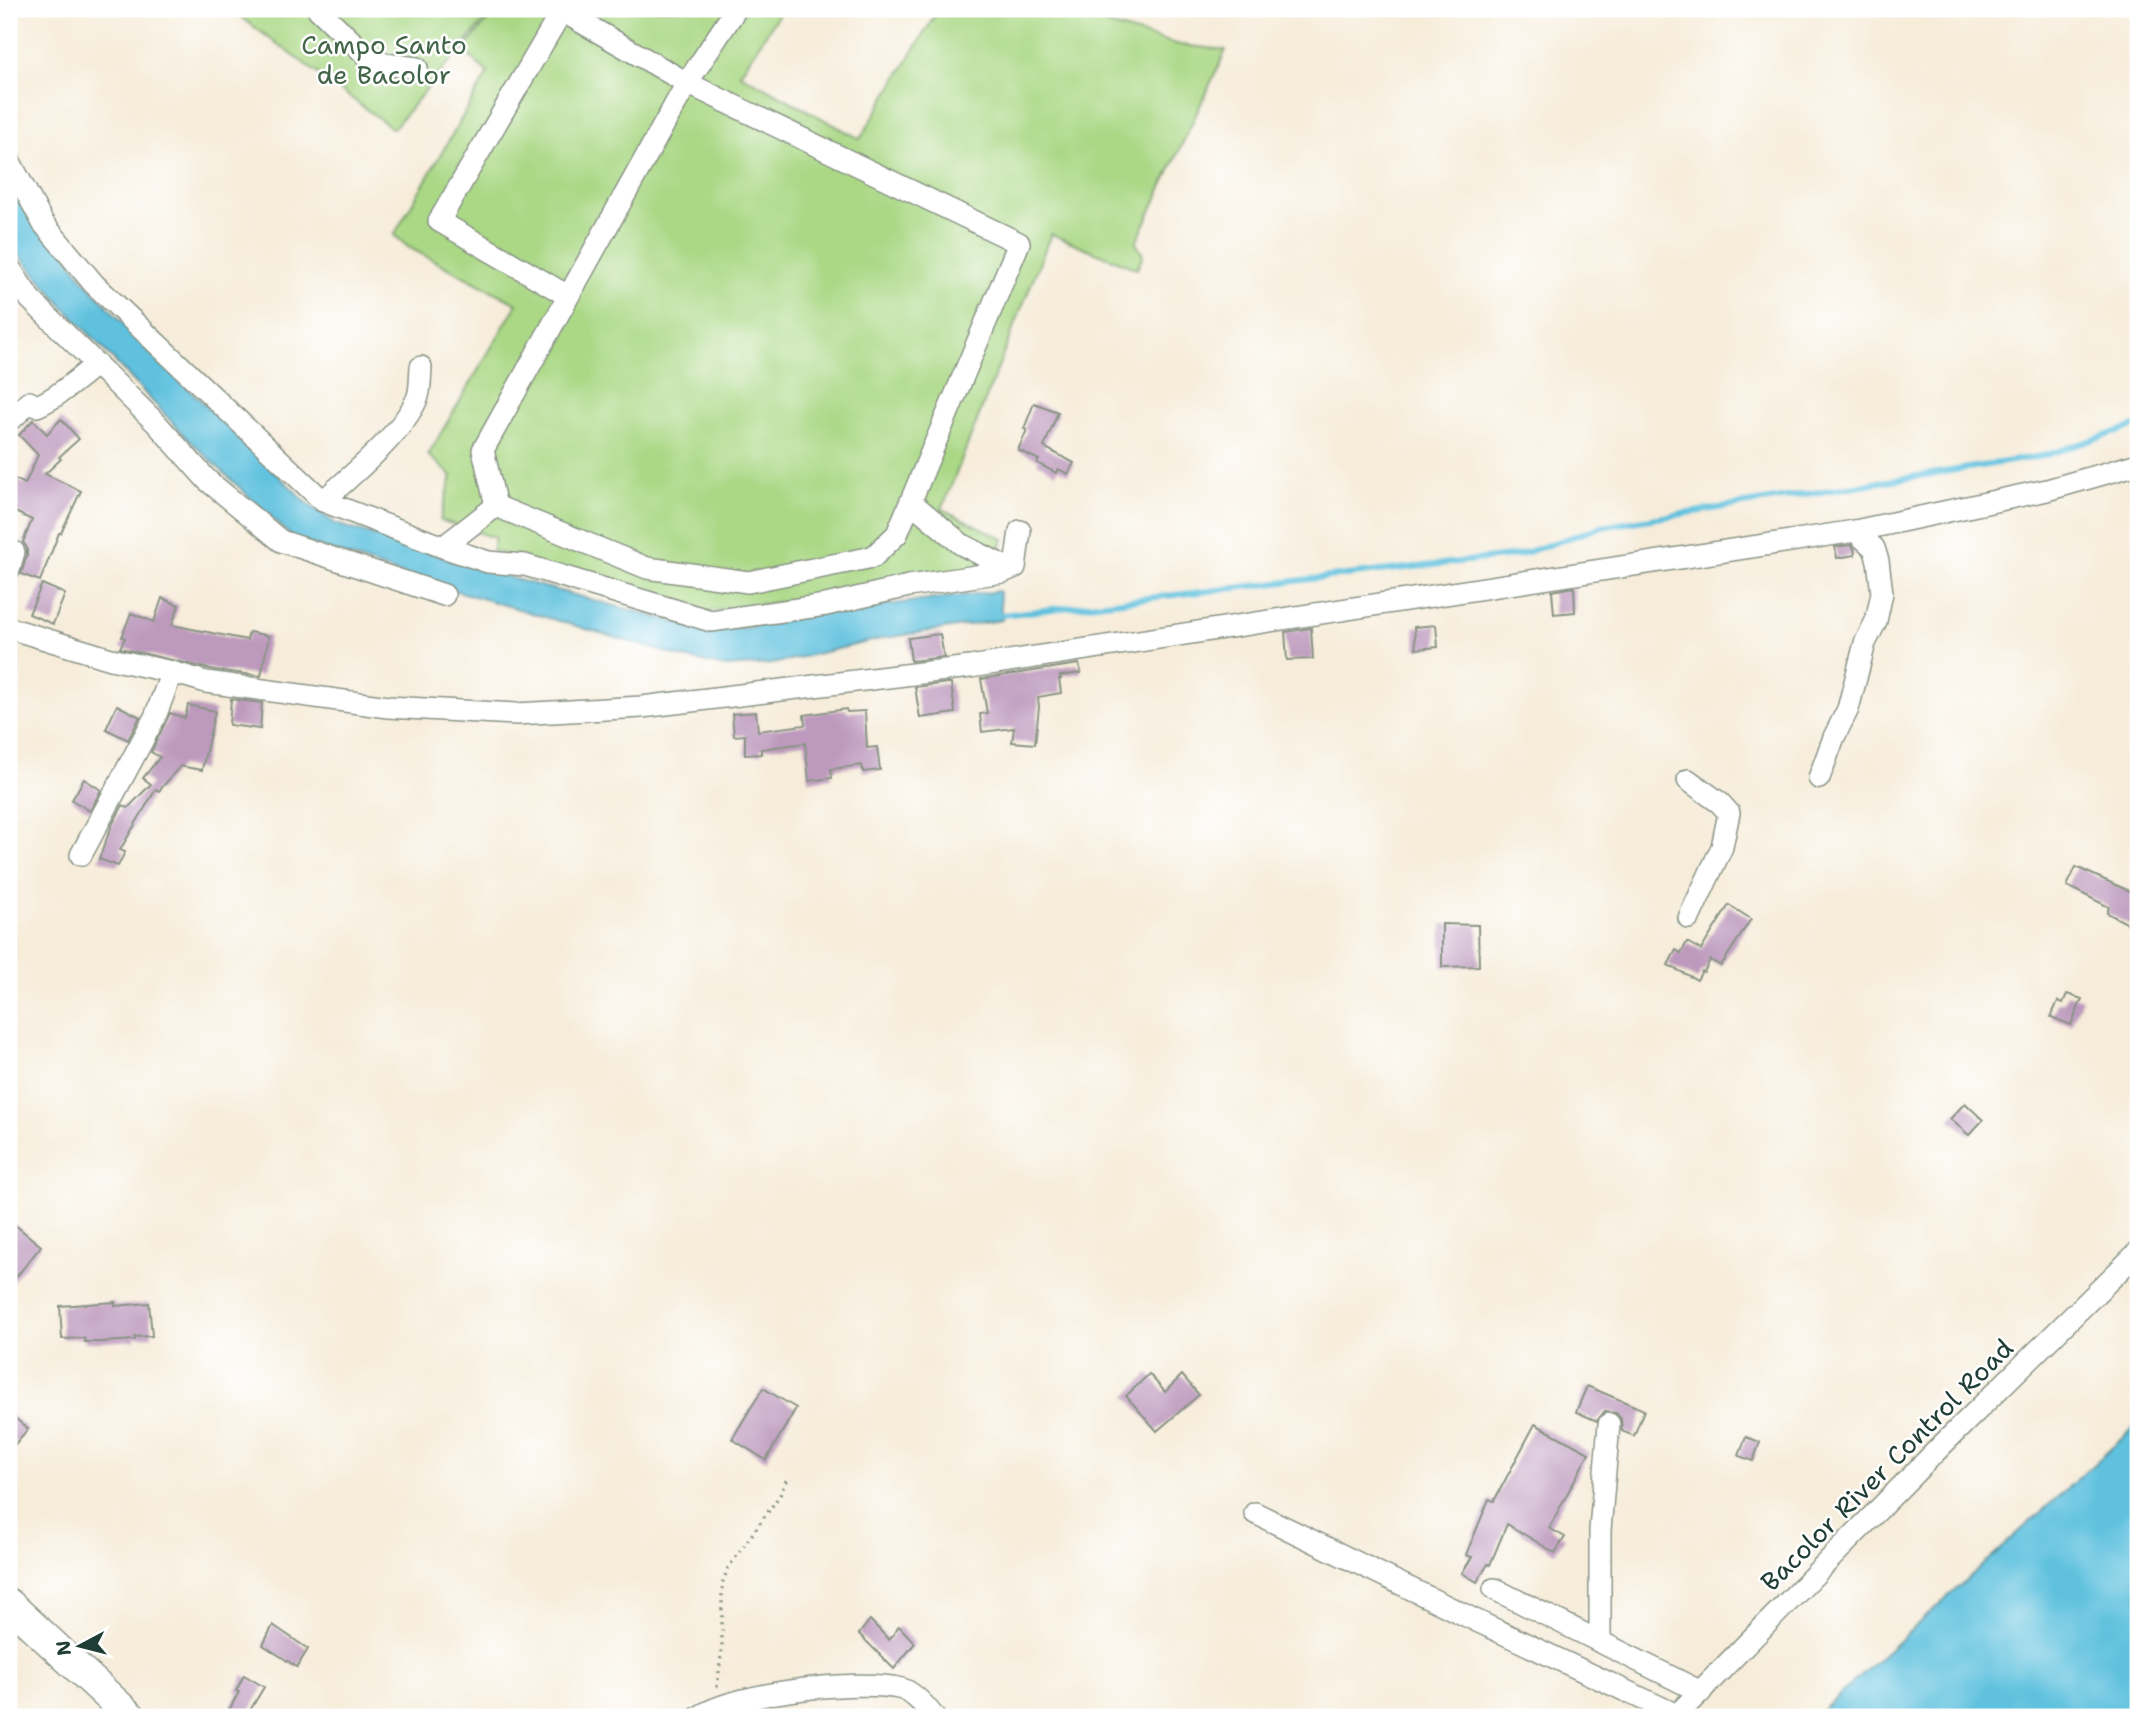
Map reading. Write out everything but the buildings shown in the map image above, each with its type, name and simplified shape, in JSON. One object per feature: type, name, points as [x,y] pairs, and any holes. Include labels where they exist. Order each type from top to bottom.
[{"type":"highway","points":[[9,1604],[131,1717]]},
{"type":"street","points":[[318,9],[368,57],[385,64],[417,68]]},
{"type":"street","points":[[496,506],[483,450],[687,83],[736,9]]},
{"type":"street","points":[[496,506],[647,568],[748,582],[873,557],[897,534],[1019,243],[687,83],[562,10],[439,221],[568,296]]},
{"type":"street","points":[[9,160],[43,223],[94,284],[323,501],[443,547],[488,562],[525,565],[552,572],[711,621],[826,605],[909,586],[1003,572],[1014,567],[1020,531]]},
{"type":"street","points":[[9,267],[30,299],[157,424],[207,480],[281,541],[444,595]]},
{"type":"street","points":[[14,417],[29,402],[37,407],[51,401],[61,390],[97,364]]},
{"type":"street","points":[[323,501],[373,457],[404,419],[418,397],[421,367]]},
{"type":"street","points":[[9,628],[111,660],[206,682],[388,707],[516,714],[642,707],[970,667],[1854,531],[2047,490],[2138,464]]},
{"type":"street","points":[[911,502],[961,544],[1009,569]]},
{"type":"street","points":[[443,547],[496,506]]},
{"type":"street","points":[[1819,778],[1848,709],[1865,643],[1876,621],[1882,593],[1874,548],[1854,531]]},
{"type":"street","points":[[81,855],[155,717],[172,672]]},
{"type":"street","points":[[1688,780],[1720,803],[1729,813],[1721,847],[1689,918]]},
{"type":"street","name":"Bacolor River Control Road","points":[[1676,1716],[1944,1443],[2138,1252]]},
{"type":"street","points":[[1600,1642],[1600,1530],[1609,1424]]},
{"type":"street","points":[[1255,1513],[1676,1716]]},
{"type":"street","points":[[1494,1589],[1701,1692]]},
{"type":"street","points":[[703,1714],[747,1698],[857,1685],[905,1689],[934,1717]]},
{"type":"path","points":[[703,1714],[717,1686],[722,1584],[728,1568],[780,1495],[788,1476]]},
{"type":"green space","name":"Campo Santo de Bacolor","points":[[230,9],[494,9],[393,129]]},
{"type":"green space","points":[[497,9],[782,9],[740,74],[860,139],[939,9],[1087,9],[1098,22],[1180,45],[1226,50],[1136,243],[1143,255],[1137,269],[1051,234],[942,509],[1004,539],[992,567],[851,593],[703,612],[492,551],[495,538],[440,520],[452,476],[428,455],[517,304],[408,247],[394,235],[488,73],[463,50]]},
{"type":"water","points":[[9,175],[84,280],[145,347],[307,503],[336,524],[515,579],[697,628],[741,628],[835,611],[999,591],[1002,620],[885,638],[772,664],[725,667],[685,658],[419,580],[293,538],[186,437],[63,306],[9,243]]},
{"type":"water","points":[[2138,1424],[2138,1717],[1815,1717]]},
{"type":"waterway","points":[[993,616],[1519,555],[1601,527],[2043,456],[2138,425]]}]
